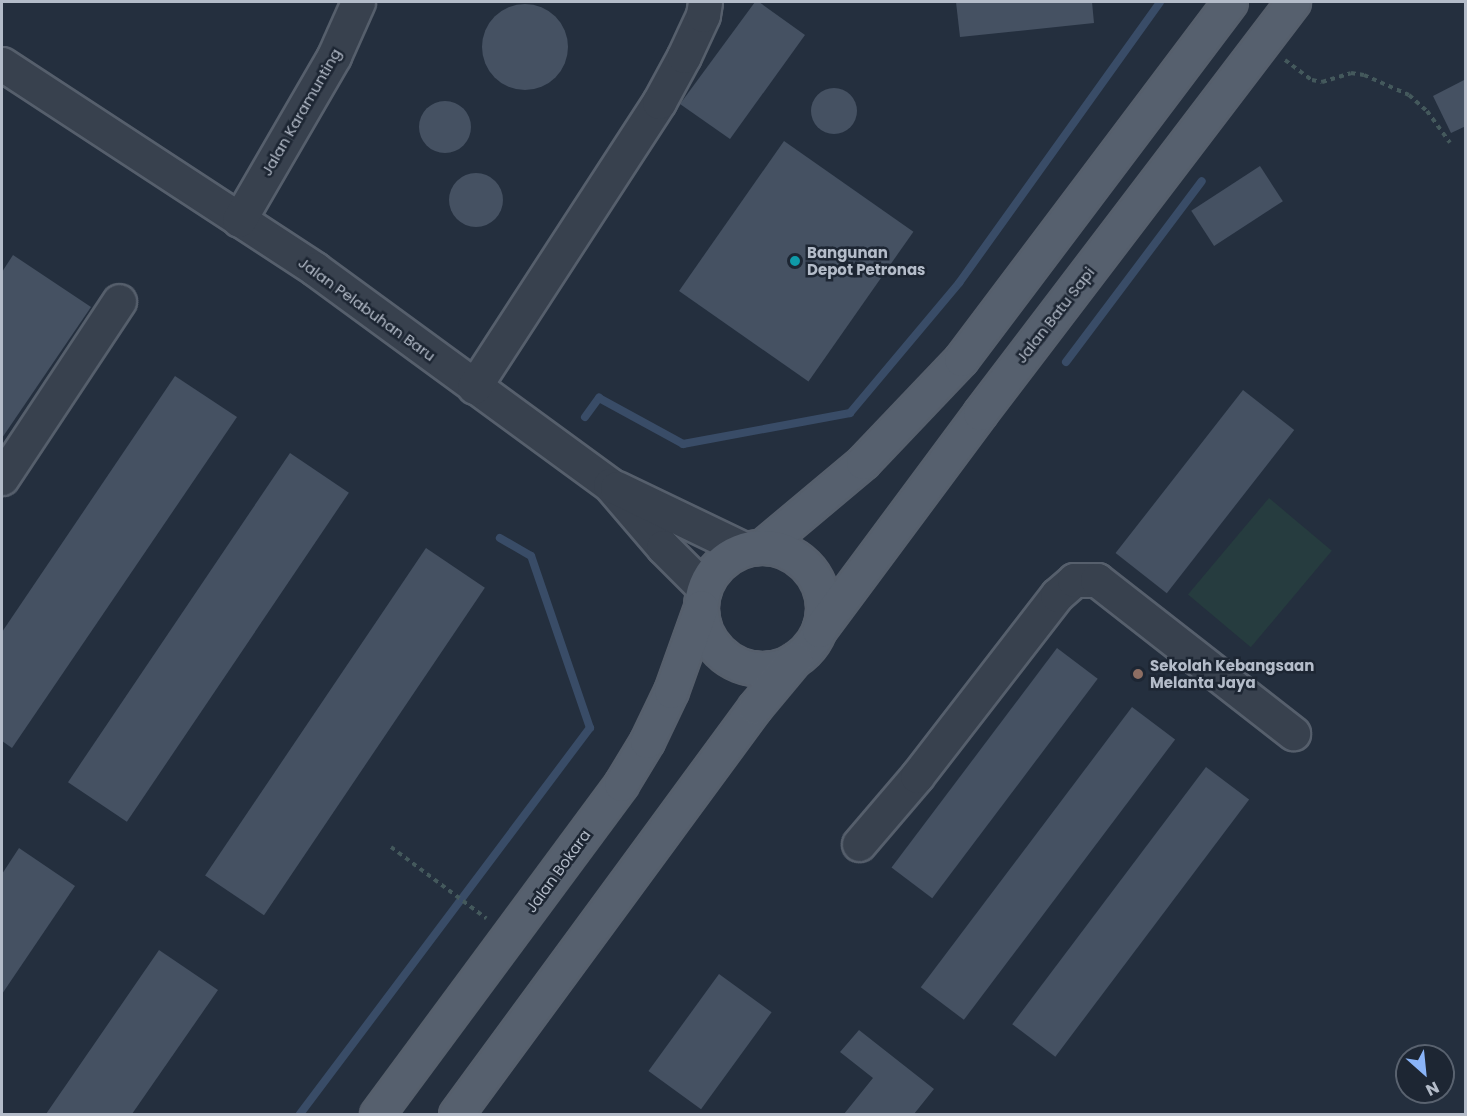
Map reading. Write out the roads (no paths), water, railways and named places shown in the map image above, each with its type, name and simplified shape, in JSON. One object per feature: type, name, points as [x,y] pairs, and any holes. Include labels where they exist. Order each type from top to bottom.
[{"type":"main road","points":[[795,659],[778,667],[759,669],[741,665],[724,656],[711,643],[703,626],[702,598],[720,564],[753,548],[863,462],[961,359],[1230,2]]},
{"type":"main road","name":"Jalan Batu Sapi","points":[[819,630],[980,413],[1293,2]]},
{"type":"main road","points":[[456,1114],[755,707],[795,659],[809,646],[819,630],[822,601],[813,574],[800,559],[783,549],[753,548]]},
{"type":"main road","name":"Jalan Bokara","points":[[377,1114],[621,784],[647,741],[671,691],[702,598]]},
{"type":"street","name":"Jalan Karamunting","points":[[239,220],[334,56],[358,2]]},
{"type":"street","points":[[474,387],[659,102],[703,15],[705,2]]},
{"type":"street","name":"Jalan Pelabuhan Baru","points":[[2,64],[315,269],[610,485],[663,547],[702,598]]},
{"type":"street","points":[[2,478],[119,301]]},
{"type":"street","points":[[610,485],[753,548]]},
{"type":"street","points":[[858,844],[917,776],[1057,595],[1074,580],[1097,580],[1293,733]]},
{"type":"waterway","points":[[585,417],[599,398],[683,444],[850,413],[959,283],[1160,2]]},
{"type":"waterway","points":[[1066,362],[1202,181]]},
{"type":"waterway","points":[[300,1114],[590,728],[531,556],[500,538]]},
{"type":"place","name":"Bangunan Depot Petronas","points":[[795,261]]},
{"type":"place","name":"Sekolah Kebangsaan Melanta Jaya","points":[[1138,674]]}]
